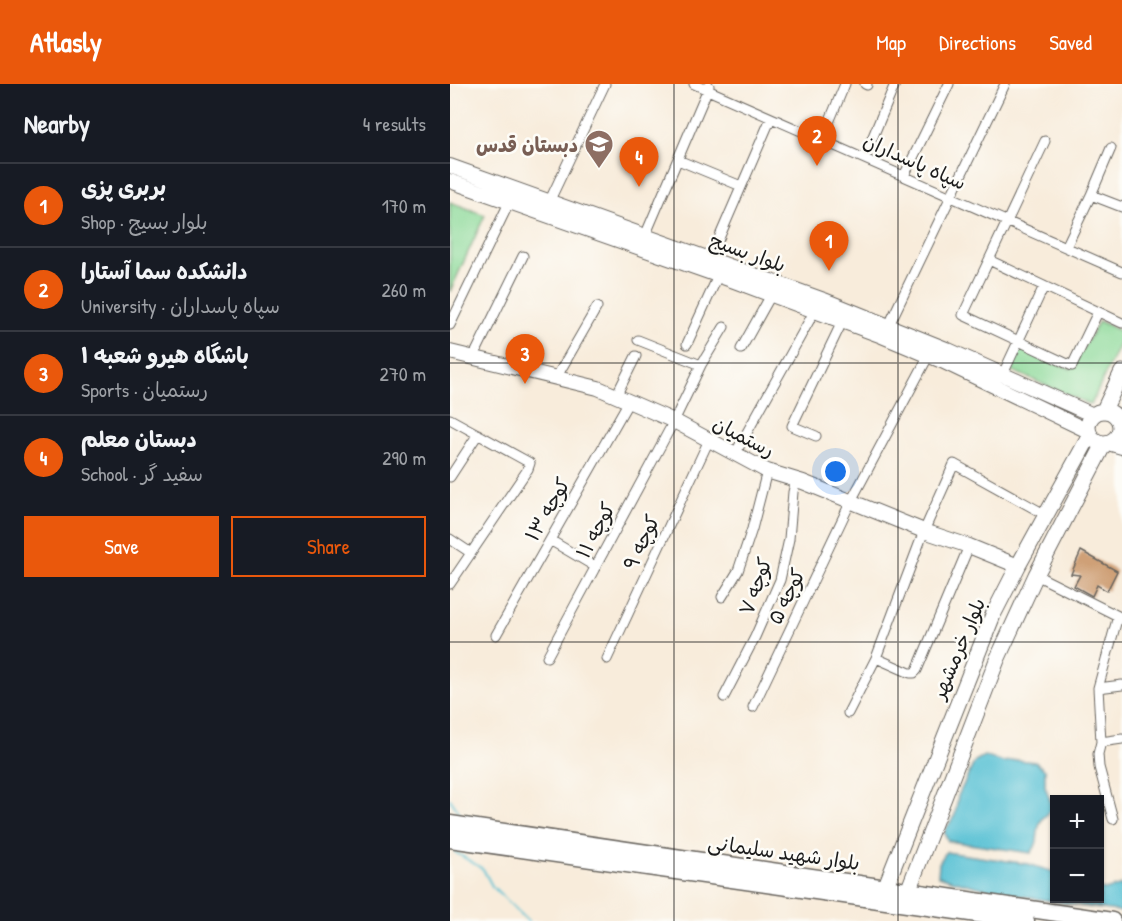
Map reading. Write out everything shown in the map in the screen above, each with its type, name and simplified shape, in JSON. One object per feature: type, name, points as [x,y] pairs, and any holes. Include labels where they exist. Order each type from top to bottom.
[{"type":"highway","name":"بلوار شهید سلیمانی","points":[[450,824],[1112,921]]},
{"type":"highway","name":"بلوار شهید سلیمانی","points":[[450,838],[1026,921]]},
{"type":"main road","name":"بلوار بسیج","points":[[450,166],[549,202],[718,276],[842,322],[885,331],[1089,433]]},
{"type":"main road","name":"بلوار بسیج","points":[[450,181],[509,203],[710,259],[885,331],[1003,374],[1099,413]]},
{"type":"main road","name":"رستمیان","points":[[450,353],[598,388],[674,421],[767,471],[796,480],[1018,566]]},
{"type":"main road","points":[[1099,413],[1113,413],[1121,421],[1119,433],[1111,445],[1094,440],[1089,433],[1089,422],[1099,413],[1122,372]]},
{"type":"main road","name":"بلوار خرمشهر","points":[[885,888],[993,615],[1089,433]]},
{"type":"main road","name":"بلوار خرمشهر","points":[[908,891],[997,660],[1036,575],[1111,445]]},
{"type":"main road","points":[[1018,566],[1036,575]]},
{"type":"street","points":[[549,202],[606,84]]},
{"type":"street","name":"سپاه پاسداران","points":[[694,84],[708,87],[771,118],[1122,272]]},
{"type":"street","points":[[822,139],[845,84]]},
{"type":"street","points":[[864,158],[896,84]]},
{"type":"street","points":[[904,176],[949,84]]},
{"type":"street","points":[[885,331],[1005,84]]},
{"type":"street","points":[[643,242],[708,87]]},
{"type":"street","points":[[710,259],[771,118]]},
{"type":"street","points":[[1045,141],[963,315],[1072,366],[1098,312]]},
{"type":"street","points":[[1066,247],[1111,148]]},
{"type":"street","points":[[678,160],[741,186]]},
{"type":"street","points":[[1091,195],[1122,207]]},
{"type":"street","points":[[450,325],[509,203]]},
{"type":"street","points":[[473,358],[523,256]]},
{"type":"street","points":[[989,260],[1122,323]]},
{"type":"street","points":[[687,344],[718,276]]},
{"type":"street","points":[[1003,374],[1044,286]]},
{"type":"street","points":[[741,349],[771,295]]},
{"type":"street","points":[[556,378],[597,307]]},
{"type":"street","points":[[735,454],[814,312]]},
{"type":"street","points":[[816,436],[792,426],[842,322]]},
{"type":"street","name":"کوچه ۱۱","points":[[547,657],[674,421],[700,365],[724,327]]},
{"type":"street","points":[[638,340],[700,365]]},
{"type":"street","name":"کوچه ۵","points":[[753,707],[851,501],[929,355]]},
{"type":"street","name":"کوچه ۱۳","points":[[496,635],[550,540],[622,398],[636,356]]},
{"type":"street","points":[[450,419],[530,463],[450,584]]},
{"type":"street","points":[[450,477],[478,434]]},
{"type":"street","name":"کوچه ۹","points":[[607,659],[709,441]]},
{"type":"street","points":[[848,713],[876,658],[924,531],[954,464],[1046,515]]},
{"type":"street","points":[[722,597],[738,571],[767,471]]},
{"type":"street","name":"کوچه ۷","points":[[724,697],[755,637],[780,580],[789,538],[796,480]]},
{"type":"street","points":[[450,539],[471,553]]},
{"type":"street","points":[[550,540],[596,567]]},
{"type":"street","points":[[876,658],[914,674],[969,546]]},
{"type":"street","points":[[1036,575],[1120,617],[1098,688],[1101,742],[1098,754],[1099,767],[1113,819]]},
{"type":"street","points":[[1098,688],[1122,685]]},
{"type":"street","points":[[1101,742],[1122,739]]},
{"type":"green space","points":[[450,202],[485,215],[450,292]]},
{"type":"green space","points":[[1099,321],[1122,332],[1122,338],[1091,405],[1008,369],[1020,348],[1071,369]]},
{"type":"water","points":[[984,756],[1003,762],[1017,760],[1035,762],[1045,770],[1045,786],[1050,800],[1050,811],[1040,823],[1036,844],[1031,853],[948,841],[944,832],[955,815],[958,796],[975,761]]},
{"type":"water","points":[[946,852],[1028,864],[1050,871],[1050,900],[961,883],[938,876],[939,863]]},
{"type":"water","points":[[1122,885],[1122,912],[1066,903],[1104,903],[1104,890]]},
{"type":"building","points":[[1081,551],[1117,571],[1107,591],[1097,585],[1092,596],[1074,586],[1080,575],[1071,574]]},
{"type":"waterway","points":[[450,799],[461,815]]},
{"type":"waterway","points":[[455,852],[483,869],[492,886],[528,921]]},
{"type":"place","name":"دانشکده سما آستارا","points":[[817,166]]},
{"type":"place","name":"دبستان قدس","points":[[599,170]]},
{"type":"place","name":"دبستان معلم","points":[[639,187]]},
{"type":"place","name":"بربری پزی","points":[[829,271]]},
{"type":"place","name":"باشگاه هیرو شعبه ۱","points":[[525,384]]}]
